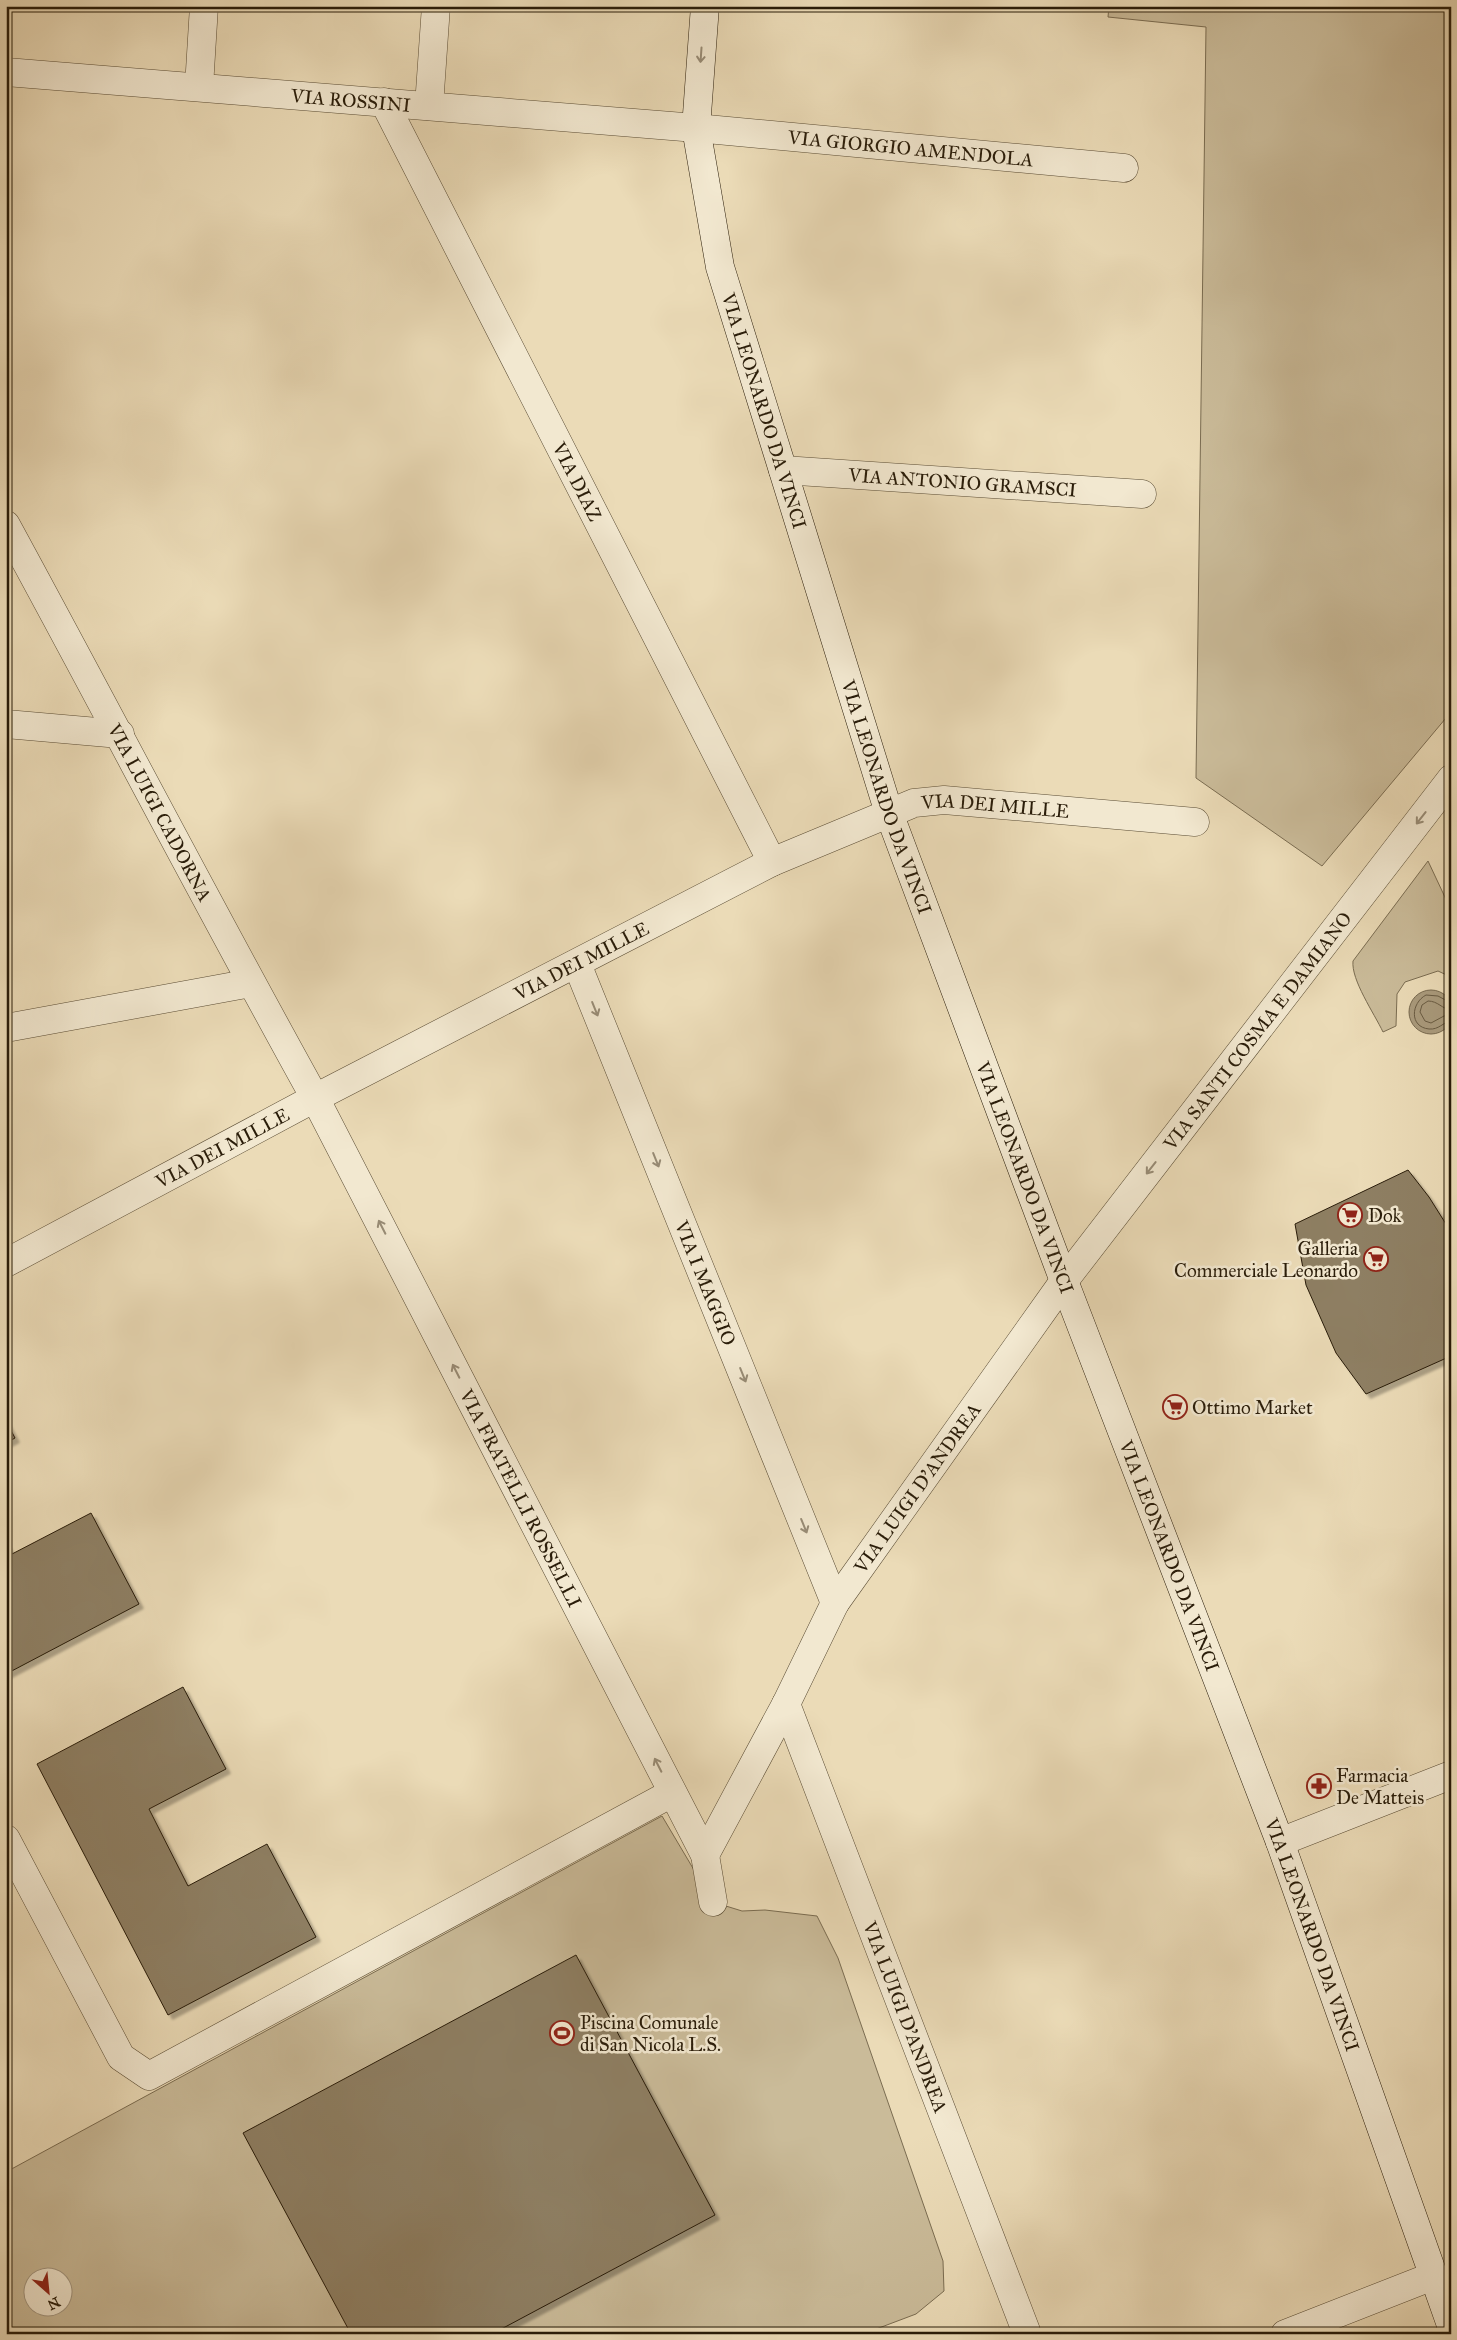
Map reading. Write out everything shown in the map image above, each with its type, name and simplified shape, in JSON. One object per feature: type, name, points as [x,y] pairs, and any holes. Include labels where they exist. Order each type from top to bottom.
[{"type":"street","points":[[199,87],[204,6]]},
{"type":"street","points":[[429,106],[436,6]]},
{"type":"street","name":"VIA LEONARDO DA VINCI","points":[[705,6],[696,128],[720,267],[890,814],[1064,1282],[1280,1842],[1451,2325]]},
{"type":"street","name":"VIA ROSSINI","points":[[6,72],[696,128]]},
{"type":"street","name":"VIA DIAZ","points":[[384,102],[772,862]]},
{"type":"street","name":"VIA GIORGIO AMENDOLA","points":[[696,128],[1124,168]]},
{"type":"street","name":"VIA ANTONIO GRAMSCI","points":[[783,470],[1142,494]]},
{"type":"street","name":"VIA LUIGI CADORNA","points":[[6,525],[120,734],[251,983],[315,1098]]},
{"type":"street","points":[[6,724],[120,734]]},
{"type":"street","name":"VIA SANTI COSMA E DAMIANO","points":[[1064,1282],[1451,779]]},
{"type":"street","name":"VIA DEI MILLE","points":[[6,1263],[315,1098],[772,862],[914,803],[944,800],[1195,822]]},
{"type":"street","name":"VIA I MAGGIO","points":[[576,964],[835,1603]]},
{"type":"street","points":[[6,1028],[251,983]]},
{"type":"street","name":"VIA FRATELLI ROSSELLI","points":[[315,1098],[705,1855],[713,1902]]},
{"type":"street","name":"VIA LUIGI D'ANDREA","points":[[705,1855],[786,1704],[835,1603],[1064,1282]]},
{"type":"street","name":"VIA LUIGI D'ANDREA","points":[[786,1704],[1024,2333]]},
{"type":"street","points":[[1280,1842],[1451,1775]]},
{"type":"street","points":[[6,1839],[121,2057],[149,2076],[672,1793]]},
{"type":"street","points":[[1285,2334],[1434,2276]]},
{"type":"shaded area","points":[[1109,6],[1451,6],[1451,712],[1322,866],[1196,778],[1206,27],[1108,17]]},
{"type":"shaded area","points":[[1428,861],[1451,910],[1451,977],[1438,971],[1405,982],[1397,994],[1396,1026],[1383,1032],[1359,987],[1353,969],[1353,961]]},
{"type":"shaded area","name":"Piscina Comunale di San Nicola L.S.","points":[[662,1816],[713,1902],[742,1911],[765,1910],[817,1916],[838,1958],[943,2261],[944,2291],[916,2314],[863,2334],[6,2334],[6,2172]]},
{"type":"water","points":[[1427,990],[1435,990],[1447,996],[1453,1012],[1447,1028],[1435,1034],[1427,1034],[1415,1028],[1409,1016],[1409,1008],[1415,996]]},
{"type":"building","name":"Galleria Commerciale Leonardo","points":[[1408,1170],[1429,1197],[1451,1232],[1451,1356],[1366,1394],[1336,1353],[1306,1285],[1295,1224]]},
{"type":"building","points":[[6,1421],[15,1438],[6,1443]]},
{"type":"building","points":[[91,1513],[139,1604],[6,1674],[6,1543],[12,1554]]},
{"type":"building","points":[[183,1687],[226,1769],[149,1809],[188,1886],[267,1844],[316,1937],[168,2015],[37,1764]]},
{"type":"building","points":[[576,1955],[715,2215],[492,2334],[351,2334],[243,2133]]},
{"type":"place","name":"Dok","points":[[1350,1215]]},
{"type":"place","name":"Galleria Commerciale Leonardo","points":[[1376,1259]]},
{"type":"place","name":"Ottimo Market","points":[[1175,1407]]},
{"type":"place","name":"Farmacia De Matteis","points":[[1319,1786]]},
{"type":"place","name":"Piscina Comunale di San Nicola L.S.","points":[[562,2033]]}]
